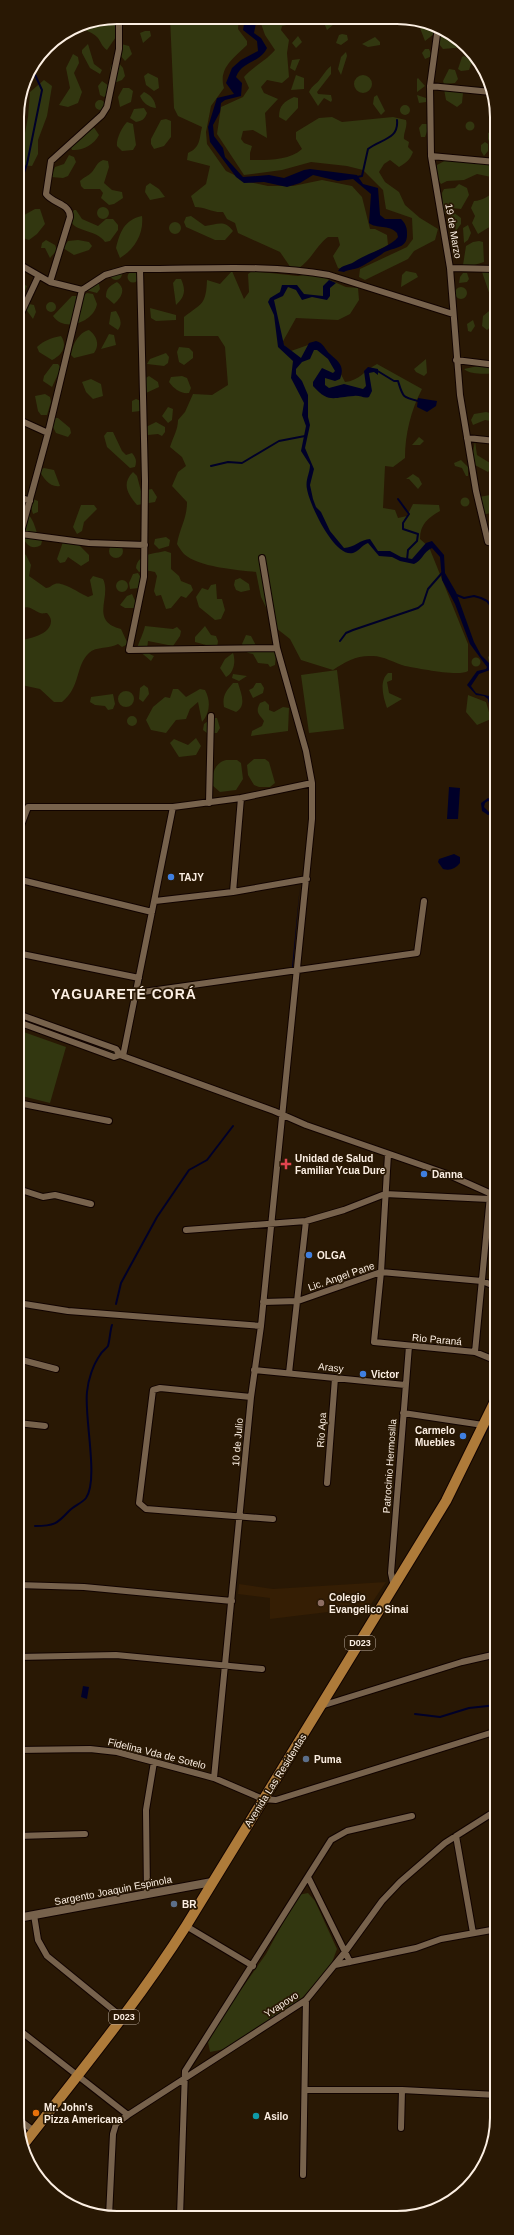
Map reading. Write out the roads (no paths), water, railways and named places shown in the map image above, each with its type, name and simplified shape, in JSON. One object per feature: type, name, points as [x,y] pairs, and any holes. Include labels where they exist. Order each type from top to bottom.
[{"type":"main road","name":"Avenida Las Residentas","points":[[27,2140],[123,2018],[157,1971],[186,1926],[446,1501],[490,1410]]},
{"type":"street","points":[[50,282],[70,217],[66,207],[53,201],[46,194],[48,167],[50,162],[102,115],[107,107],[119,49],[119,24]]},
{"type":"street","name":"19 de Marzo","points":[[437,33],[430,86],[430,156],[450,268],[456,360],[466,438],[488,542],[490,542]]},
{"type":"street","points":[[430,86],[486,92]]},
{"type":"street","points":[[430,156],[490,161]]},
{"type":"street","points":[[24,268],[38,277],[50,282],[82,290]]},
{"type":"street","points":[[450,268],[490,269]]},
{"type":"street","points":[[140,269],[145,545],[144,577],[130,650],[277,648]]},
{"type":"street","points":[[24,526],[82,290],[105,275],[117,270],[140,269],[282,269],[329,275],[453,314]]},
{"type":"street","points":[[24,307],[38,277]]},
{"type":"street","points":[[456,360],[490,364]]},
{"type":"street","points":[[24,422],[48,433]]},
{"type":"street","points":[[466,438],[490,440]]},
{"type":"street","points":[[24,499],[30,501]]},
{"type":"street","points":[[24,534],[90,543],[145,545]]},
{"type":"street","name":"10 de Julio","points":[[214,1778],[224,1665],[241,1516],[251,1398],[261,1326],[307,880],[312,818],[312,783],[306,751],[277,648],[262,558]]},
{"type":"street","points":[[209,802],[211,716]]},
{"type":"street","points":[[24,818],[28,807],[173,807],[241,798],[312,783]]},
{"type":"street","points":[[233,892],[241,798]]},
{"type":"street","points":[[121,1056],[136,993],[173,807]]},
{"type":"street","points":[[24,880],[152,912]]},
{"type":"street","points":[[155,901],[233,892],[307,880]]},
{"type":"street","points":[[136,993],[417,953],[424,901]]},
{"type":"street","points":[[24,954],[139,978]]},
{"type":"street","points":[[24,1016],[116,1049],[121,1056]]},
{"type":"street","points":[[30,1027],[33,1019]]},
{"type":"street","points":[[24,1024],[114,1057],[121,1056],[282,1111],[306,1126],[447,1174],[490,1195]]},
{"type":"street","points":[[24,1104],[109,1121]]},
{"type":"street","points":[[381,1272],[388,1154]]},
{"type":"street","points":[[24,1191],[43,1197],[55,1195],[91,1204]]},
{"type":"street","points":[[186,1230],[306,1221],[344,1210],[386,1194],[490,1196]]},
{"type":"street","points":[[475,1352],[490,1213]]},
{"type":"street","points":[[289,1373],[306,1221]]},
{"type":"street","name":"Lic. Angel Pane","points":[[263,1302],[298,1301],[381,1272],[482,1281],[490,1284]]},
{"type":"street","name":"Rio Paraná","points":[[381,1272],[374,1342],[475,1352],[490,1359]]},
{"type":"street","points":[[24,1304],[68,1311],[261,1326]]},
{"type":"street","name":"Patrocinio Hermosilla","points":[[394,1587],[391,1573],[409,1346]]},
{"type":"street","points":[[24,1361],[56,1370]]},
{"type":"street","name":"Arasy","points":[[254,1370],[405,1385]]},
{"type":"street","name":"Rio Apa","points":[[327,1483],[335,1378]]},
{"type":"street","points":[[251,1398],[160,1388],[153,1390],[138,1499],[140,1506],[146,1509],[273,1519]]},
{"type":"street","points":[[403,1413],[483,1425]]},
{"type":"street","points":[[24,1424],[45,1426]]},
{"type":"street","points":[[24,1585],[84,1586],[232,1601]]},
{"type":"street","points":[[24,1657],[116,1655],[262,1669]]},
{"type":"street","points":[[321,1706],[462,1662],[490,1656]]},
{"type":"street","points":[[263,1800],[276,1800],[490,1733]]},
{"type":"street","name":"Fidelina Vda de Sotelo","points":[[24,1750],[102,1750],[214,1778],[263,1800]]},
{"type":"street","points":[[147,1893],[146,1817],[154,1762]]},
{"type":"street","name":"Yvapovo","points":[[109,2211],[113,2134],[116,2124],[306,2000],[345,1952],[382,1901],[400,1882],[456,1836],[490,1814]]},
{"type":"street","points":[[180,2211],[185,2071],[309,1879],[325,1849],[338,1835],[412,1816]]},
{"type":"street","points":[[24,1836],[85,1834]]},
{"type":"street","points":[[456,1836],[473,1933]]},
{"type":"street","points":[[309,1879],[350,1962]]},
{"type":"street","name":"Sargento Joaquin Espinola","points":[[24,1917],[212,1882]]},
{"type":"street","points":[[34,1915],[38,1940],[47,1956],[123,2018]]},
{"type":"street","points":[[186,1926],[253,1966]]},
{"type":"street","points":[[334,1965],[416,1948],[441,1939],[490,1930]]},
{"type":"street","points":[[303,2175],[306,2000]]},
{"type":"street","points":[[24,2034],[128,2115]]},
{"type":"street","points":[[305,2090],[402,2090],[490,2095]]},
{"type":"street","points":[[401,2128],[402,2090]]},
{"type":"street","points":[[25,2124],[34,2132]]},
{"type":"water","points":[[244,24],[256,24],[254,33],[261,38],[267,48],[260,57],[242,68],[236,77],[242,83],[241,96],[225,100],[221,103],[220,112],[213,125],[214,136],[223,148],[225,157],[243,177],[269,175],[284,178],[310,169],[357,175],[363,184],[378,188],[380,215],[385,219],[401,219],[405,224],[407,239],[405,243],[358,268],[344,272],[338,271],[343,266],[390,244],[398,237],[397,233],[390,228],[375,226],[369,223],[371,194],[353,179],[338,181],[313,175],[300,183],[287,187],[264,182],[244,183],[236,177],[210,142],[208,127],[217,98],[234,94],[226,83],[232,68],[241,60],[258,51],[257,41],[243,30]]},
{"type":"water","points":[[329,280],[336,283],[330,288],[330,296],[327,300],[312,297],[302,300],[296,290],[288,287],[283,296],[274,300],[284,345],[301,358],[309,343],[316,341],[323,345],[338,362],[342,371],[340,379],[335,381],[325,378],[325,385],[329,388],[344,384],[363,389],[366,386],[364,371],[368,367],[378,369],[378,375],[374,372],[369,373],[372,391],[369,397],[365,398],[356,396],[332,398],[323,395],[313,386],[313,382],[322,368],[333,373],[335,371],[328,359],[317,350],[314,350],[310,359],[302,362],[296,369],[296,374],[302,381],[308,395],[308,417],[310,425],[305,448],[314,469],[310,485],[316,507],[321,512],[330,531],[344,548],[351,547],[364,540],[370,539],[378,551],[390,551],[401,557],[412,559],[426,543],[432,541],[444,555],[445,573],[456,592],[474,642],[481,655],[490,664],[490,670],[479,674],[471,686],[476,693],[489,696],[490,709],[488,699],[484,696],[476,695],[467,685],[477,671],[486,669],[487,667],[470,644],[455,604],[442,580],[440,557],[432,548],[417,563],[414,564],[400,561],[392,557],[379,556],[368,543],[353,553],[346,552],[338,547],[331,539],[312,506],[307,486],[310,465],[301,451],[306,426],[302,415],[304,403],[291,378],[293,361],[278,347],[274,315],[268,302],[270,298],[280,292],[282,285],[297,285],[304,294],[323,296],[323,286]]},
{"type":"water","points":[[418,398],[437,401],[436,406],[427,412],[417,407]]},
{"type":"water","points":[[449,787],[460,788],[458,819],[447,819]]},
{"type":"water","points":[[488,798],[490,799],[490,802],[485,803],[484,807],[490,812],[490,814],[488,815],[482,811],[481,803]]},
{"type":"water","points":[[454,854],[460,857],[460,863],[452,869],[443,869],[438,862],[439,859]]},
{"type":"water","points":[[300,885],[293,967],[292,967]]},
{"type":"water","points":[[490,1423],[490,1426],[434,1534]]},
{"type":"water","points":[[83,1686],[89,1687],[87,1699],[81,1697]]},
{"type":"waterway","points":[[24,173],[42,90],[35,74]]},
{"type":"waterway","points":[[357,177],[362,176],[368,149],[392,135],[397,127],[397,120]]},
{"type":"waterway","points":[[376,370],[394,381],[398,381],[404,396],[418,401]]},
{"type":"waterway","points":[[211,466],[228,462],[242,463],[279,441],[305,436]]},
{"type":"waterway","points":[[398,499],[409,514],[403,523],[403,529],[418,534],[417,541],[408,550],[407,560]]},
{"type":"waterway","points":[[340,641],[346,633],[353,630],[418,608],[423,604],[428,589],[442,573]]},
{"type":"waterway","points":[[454,594],[464,598],[474,596],[481,598],[490,605]]},
{"type":"waterway","points":[[116,1304],[121,1283],[157,1217],[189,1170],[207,1160],[233,1126]]},
{"type":"waterway","points":[[35,1526],[51,1525],[61,1519],[71,1509],[86,1498],[90,1489],[91,1463],[87,1403],[88,1387],[95,1363],[108,1346],[112,1325]]},
{"type":"waterway","points":[[415,1714],[440,1717],[469,1708],[490,1706]]},
{"type":"place","name":"TAJY","points":[[171,877]]},
{"type":"place","name":"Unidad de Salud Familiar Ycua Dure","points":[[286,1164]]},
{"type":"place","name":"Danna","points":[[424,1174]]},
{"type":"place","name":"OLGA","points":[[309,1255]]},
{"type":"place","name":"Victor","points":[[363,1374]]},
{"type":"place","name":"Carmelo Muebles","points":[[463,1436]]},
{"type":"place","name":"Colegio Evangelico Sinai","points":[[321,1603]]},
{"type":"place","name":"Puma","points":[[306,1759]]},
{"type":"place","name":"BR","points":[[174,1904]]},
{"type":"place","name":"Mr. John's Pizza Americana","points":[[36,2113]]},
{"type":"place","name":"Asilo","points":[[256,2116]]},
{"type":"district","name":"YAGUARETÉ CORÁ","points":[[124,994]]}]
